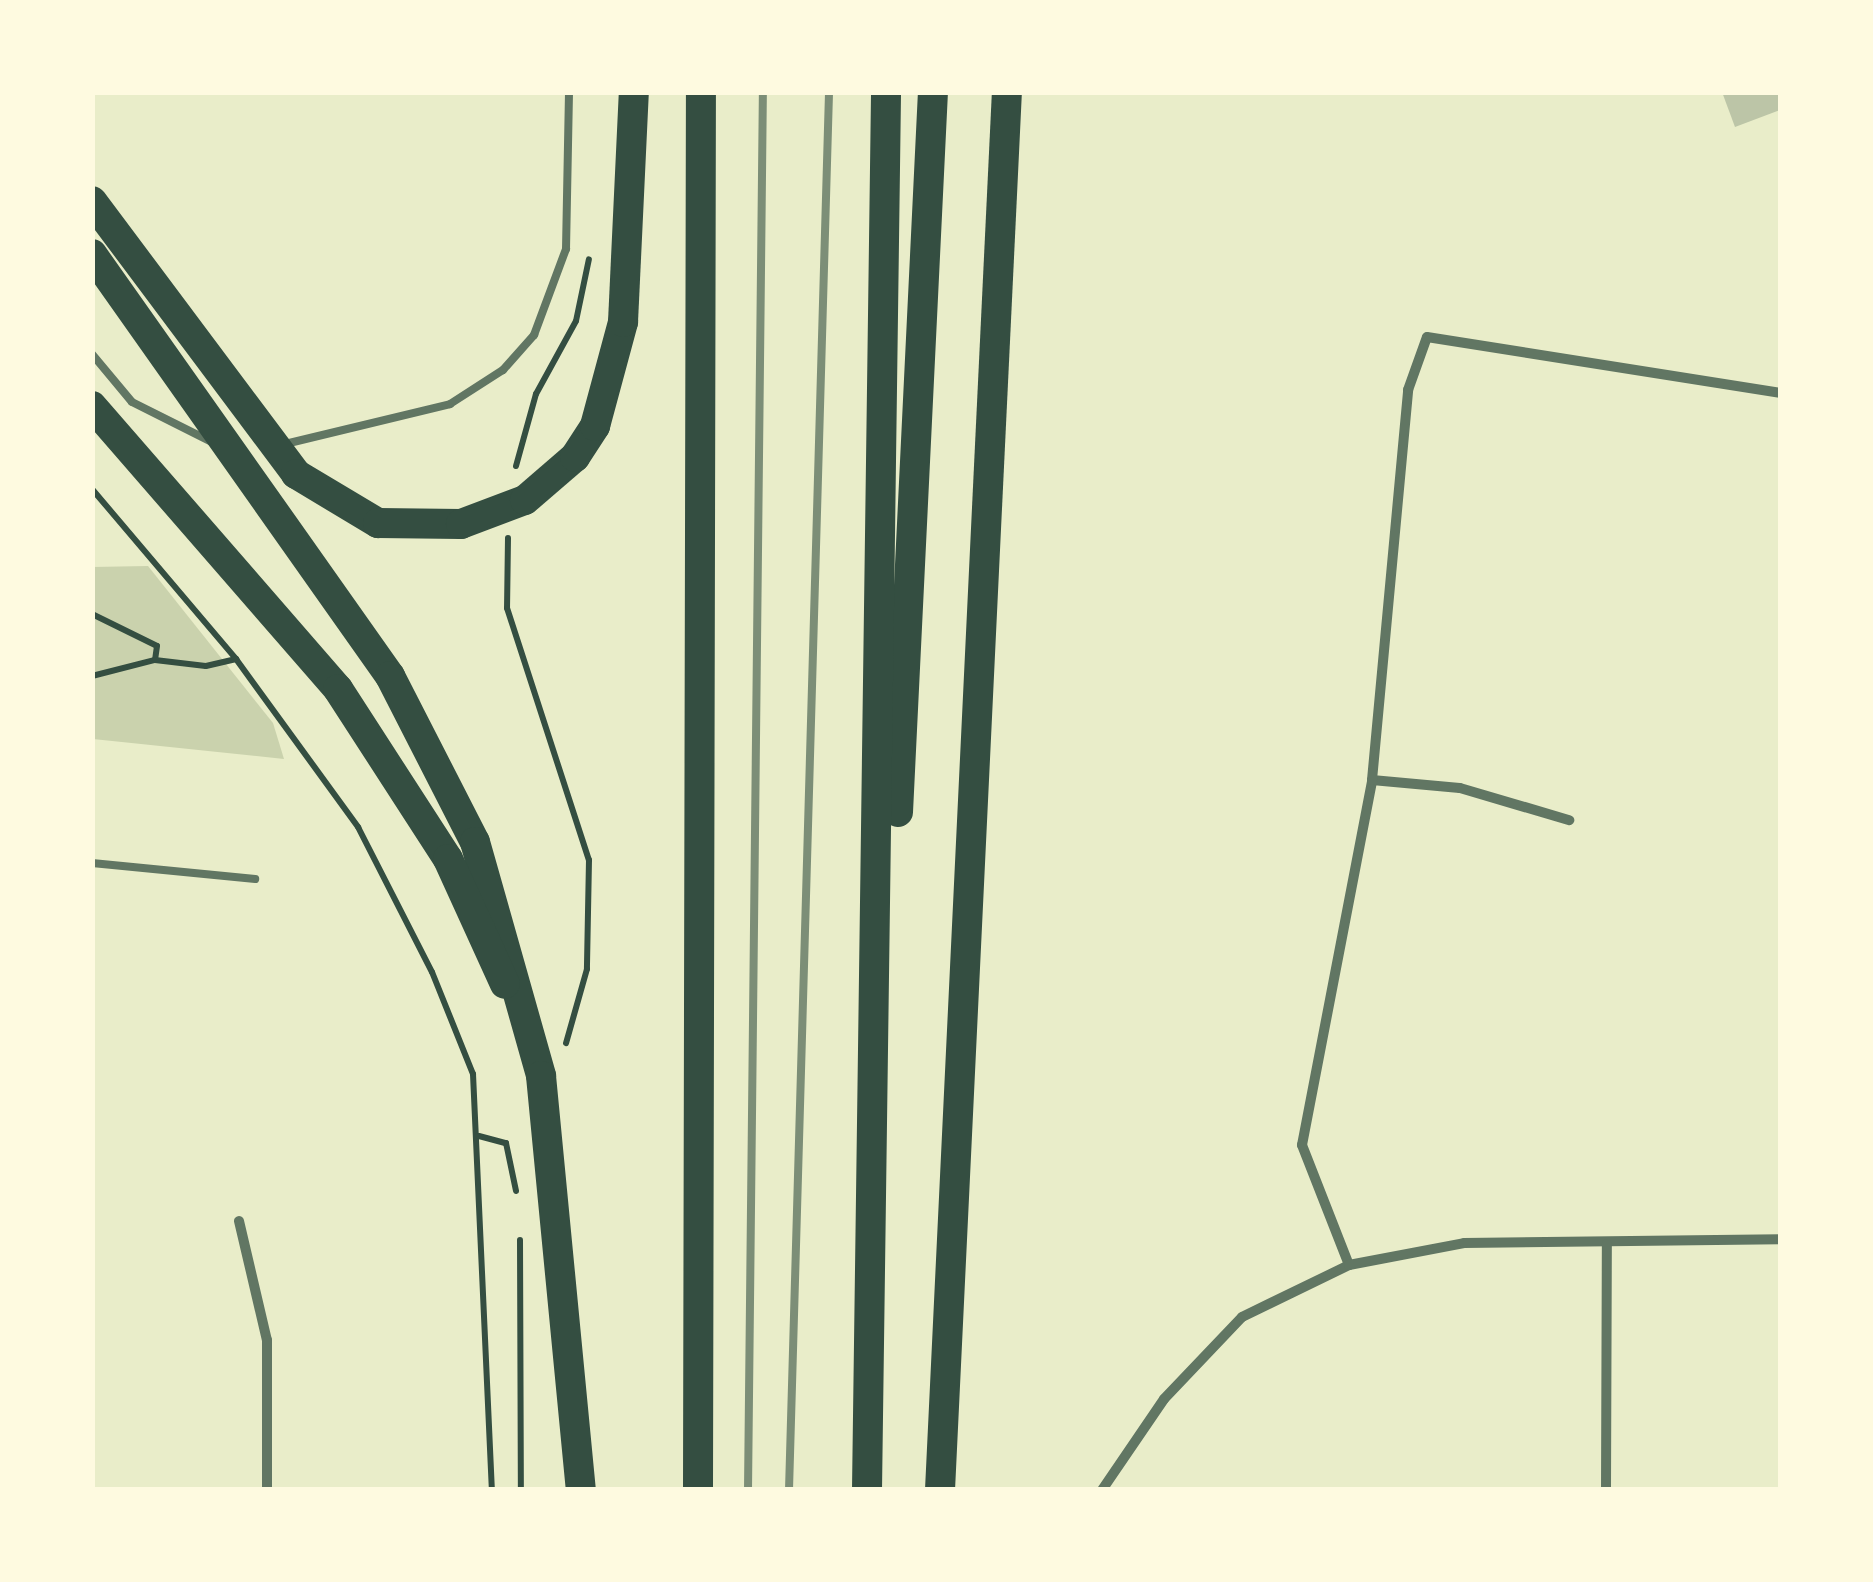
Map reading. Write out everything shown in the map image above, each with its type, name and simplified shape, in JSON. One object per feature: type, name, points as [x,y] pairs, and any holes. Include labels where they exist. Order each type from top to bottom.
[{"type":"highway","points":[[92,201],[217,374],[296,474],[357,515],[430,526],[525,500],[575,458],[615,370],[634,92]]},
{"type":"highway","points":[[698,1490],[701,92]]},
{"type":"highway","points":[[867,1477],[886,92]]},
{"type":"highway","points":[[867,1477],[933,92]]},
{"type":"highway","points":[[940,1490],[1007,92]]},
{"type":"highway","points":[[92,254],[254,478],[390,676],[475,842],[530,1037],[563,1233],[582,1490]]},
{"type":"highway","points":[[92,406],[367,730],[448,859],[530,1037]]},
{"type":"street","points":[[1349,1265],[1302,1145],[1372,780],[1408,390],[1428,337],[1780,393]]},
{"type":"street","points":[[1372,780],[1460,788],[1568,820]]},
{"type":"street","points":[[239,1220],[267,1340],[268,1490]]},
{"type":"street","points":[[1102,1490],[1164,1399],[1242,1317],[1349,1265],[1464,1244],[1780,1239]]},
{"type":"street","points":[[1606,1244],[1606,1490]]},
{"type":"lane","points":[[92,354],[163,425],[206,443],[253,447],[363,431],[477,390],[534,336],[561,278],[569,92]]},
{"type":"lane","points":[[92,863],[256,879]]},
{"type":"path","points":[[92,490],[236,658],[393,890],[472,1074],[480,1136],[492,1490]]},
{"type":"path","points":[[509,527],[507,608],[584,836],[592,893],[587,968],[563,1052]]},
{"type":"path","points":[[92,614],[156,646],[155,660]]},
{"type":"path","points":[[92,676],[155,660],[206,666],[236,658]]},
{"type":"path","points":[[480,1136],[506,1143],[506,1170],[520,1199],[530,1170]]},
{"type":"path","points":[[520,1218],[520,1490]]},
{"type":"green space","points":[[148,566],[273,723],[284,759],[93,739],[92,567]]},
{"type":"building","points":[[1722,92],[1780,92],[1780,110],[1735,127]]},
{"type":"railway","points":[[748,1490],[763,92]]},
{"type":"railway","points":[[789,1490],[829,92]]}]
